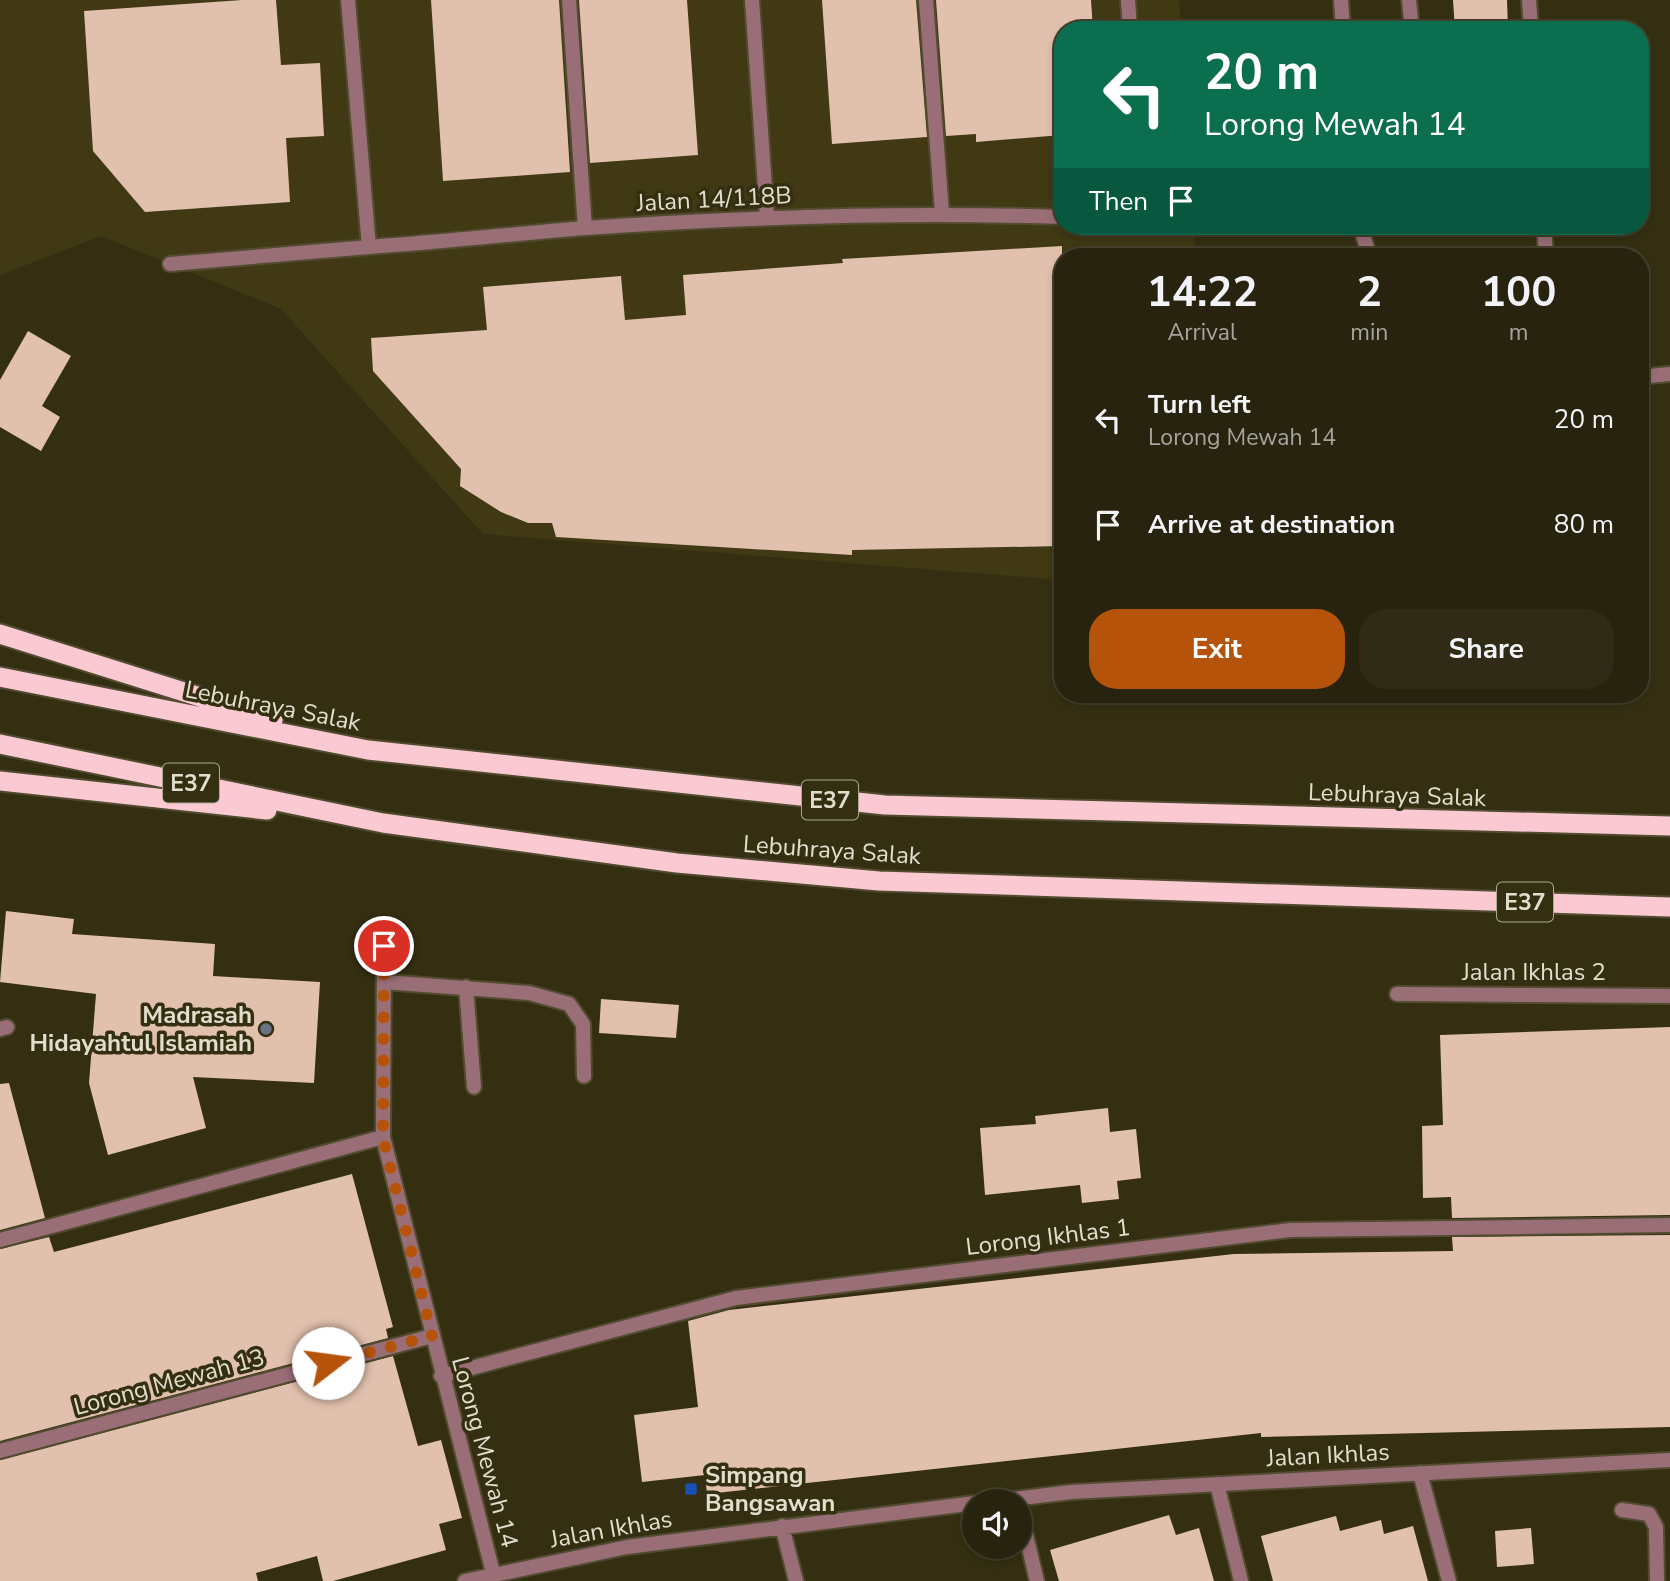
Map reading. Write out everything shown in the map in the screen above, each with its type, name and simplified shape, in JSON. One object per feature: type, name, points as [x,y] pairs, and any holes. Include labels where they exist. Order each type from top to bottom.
[{"type":"highway","points":[[0,634],[368,750]]},
{"type":"highway","name":"Lebuhraya Salak","points":[[0,677],[368,750],[884,805],[1670,826]]},
{"type":"highway","name":"Lebuhraya Salak","points":[[0,744],[383,823],[677,863],[879,881],[1670,906]]},
{"type":"highway","points":[[0,781],[383,823]]},
{"type":"street","points":[[348,0],[369,247]]},
{"type":"street","points":[[569,0],[585,228]]},
{"type":"street","points":[[752,0],[767,218]]},
{"type":"street","points":[[926,0],[942,213]]},
{"type":"street","points":[[1128,0],[1129,21]]},
{"type":"street","points":[[1341,0],[1342,21]]},
{"type":"street","points":[[1409,0],[1411,21]]},
{"type":"street","points":[[1529,0],[1530,21]]},
{"type":"street","name":"Jalan 14/118B","points":[[170,264],[585,228],[767,218],[942,213],[1054,217]]},
{"type":"street","points":[[1649,376],[1670,374]]},
{"type":"street","name":"Lorong Mewah 14","points":[[384,946],[383,1138],[441,1376],[494,1577]]},
{"type":"street","points":[[384,982],[529,993],[569,1004],[583,1024],[584,1076]]},
{"type":"street","points":[[466,987],[474,1087]]},
{"type":"street","name":"Jalan Ikhlas 2","points":[[1397,994],[1670,996]]},
{"type":"street","points":[[0,1240],[383,1138]]},
{"type":"street","name":"Lorong Ikhlas 1","points":[[441,1376],[736,1298],[943,1272],[1290,1230],[1670,1225]]},
{"type":"street","name":"Lorong Mewah 13","points":[[0,1451],[432,1336]]},
{"type":"street","name":"Jalan Ikhlas","points":[[1032,1503],[1217,1484],[1670,1460]]},
{"type":"street","points":[[1420,1473],[1449,1581]]},
{"type":"street","points":[[1217,1484],[1241,1581]]},
{"type":"street","name":"Jalan Ikhlas","points":[[465,1581],[627,1547],[962,1505]]},
{"type":"street","points":[[1622,1510],[1649,1514],[1656,1527],[1657,1581]]},
{"type":"street","points":[[782,1526],[796,1581]]},
{"type":"street","points":[[1032,1559],[1037,1581]]},
{"type":"shaded area","points":[[0,0],[1179,0],[1180,21],[1054,21],[1054,235],[1194,235],[1194,248],[1054,248],[1054,579],[483,534],[281,309],[101,236],[0,275]]},
{"type":"building","points":[[276,0],[281,65],[320,63],[324,136],[286,138],[290,202],[145,212],[93,151],[84,11]]},
{"type":"building","points":[[431,0],[559,0],[570,172],[443,181]]},
{"type":"building","points":[[579,0],[687,0],[698,155],[590,163]]},
{"type":"building","points":[[822,0],[916,0],[927,137],[832,144]]},
{"type":"building","points":[[936,0],[1091,0],[1092,21],[1054,21],[1054,136],[976,142],[976,134],[946,136]]},
{"type":"building","points":[[1453,0],[1507,0],[1508,21],[1454,21]]},
{"type":"building","points":[[1062,246],[1054,248],[1054,546],[852,550],[852,555],[556,537],[552,523],[528,523],[501,512],[460,486],[461,469],[373,371],[371,338],[487,330],[483,287],[621,276],[625,320],[686,315],[683,275],[843,263],[842,259]]},
{"type":"building","points":[[28,331],[71,356],[42,406],[60,417],[41,451],[0,427],[0,380]]},
{"type":"building","points":[[6,911],[74,919],[72,934],[215,944],[213,976],[320,982],[314,1083],[193,1077],[206,1128],[108,1155],[89,1083],[96,994],[0,982]]},
{"type":"building","points":[[601,999],[679,1005],[676,1038],[599,1033]]},
{"type":"building","points":[[1670,1027],[1670,1215],[1452,1218],[1451,1197],[1423,1198],[1422,1126],[1443,1125],[1440,1035]]},
{"type":"building","points":[[9,1083],[45,1218],[0,1230],[0,1084]]},
{"type":"building","points":[[1108,1108],[1110,1132],[1136,1129],[1141,1178],[1117,1181],[1119,1199],[1082,1203],[1080,1185],[985,1195],[980,1128],[1036,1124],[1035,1116]]},
{"type":"building","points":[[352,1174],[393,1327],[386,1329],[388,1338],[0,1441],[0,1249],[49,1237],[54,1252]]},
{"type":"building","points":[[1670,1235],[1670,1427],[1261,1437],[1261,1433],[707,1494],[705,1475],[642,1482],[634,1415],[698,1407],[688,1321],[729,1310],[1234,1254],[1453,1251],[1452,1237]]},
{"type":"building","points":[[393,1356],[418,1446],[441,1440],[462,1518],[439,1524],[446,1550],[333,1581],[323,1581],[317,1556],[256,1573],[258,1581],[0,1581],[0,1460]]},
{"type":"building","points":[[1169,1515],[1176,1535],[1199,1528],[1214,1581],[1059,1581],[1050,1550]]},
{"type":"building","points":[[1336,1516],[1340,1531],[1381,1520],[1384,1534],[1413,1526],[1428,1581],[1273,1581],[1261,1536]]},
{"type":"building","points":[[1531,1528],[1534,1564],[1497,1567],[1495,1531]]},
{"type":"place","name":"Madrasah Hidayahtul Islamiah","points":[[266,1029]]},
{"type":"place","name":"Simpang Bangsawan","points":[[691,1489]]},
{"type":"route","points":[[328,1363],[432,1336],[383,1138],[384,946]]}]
